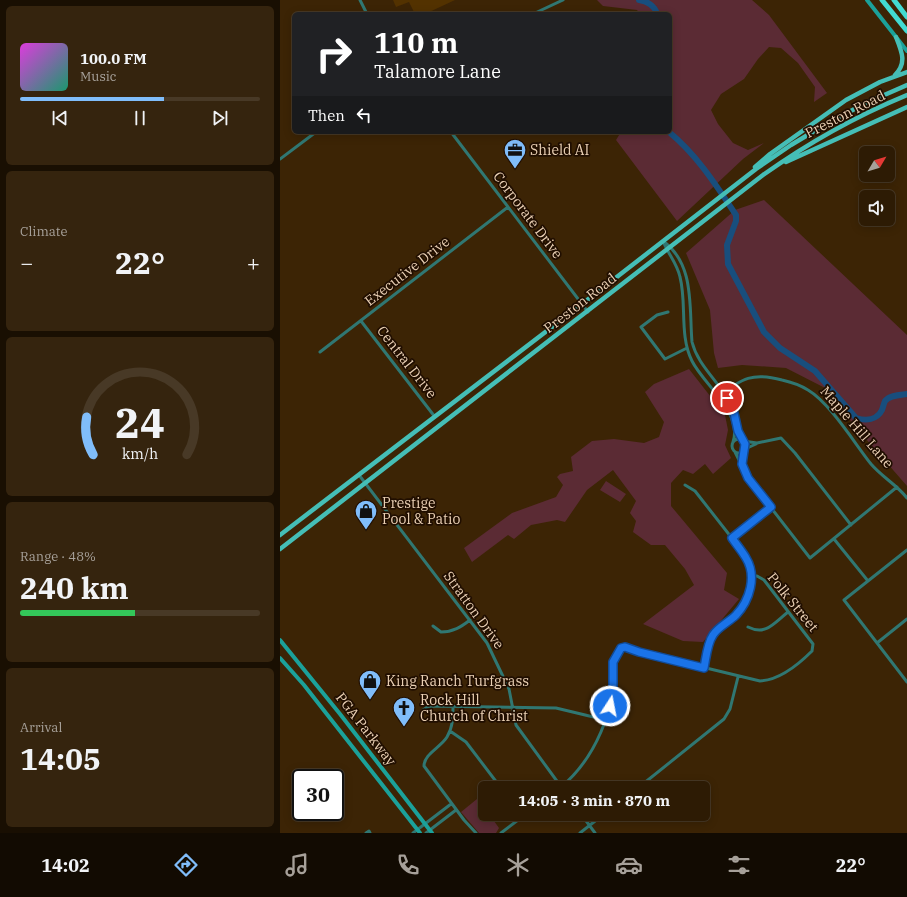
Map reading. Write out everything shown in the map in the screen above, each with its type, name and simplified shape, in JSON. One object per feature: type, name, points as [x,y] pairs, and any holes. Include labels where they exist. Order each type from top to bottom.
[{"type":"highway","points":[[882,0],[907,31]]},
{"type":"highway","points":[[894,0],[907,17]]},
{"type":"main road","points":[[867,0],[906,50]]},
{"type":"main road","points":[[893,77],[900,70],[903,62],[902,53],[896,37]]},
{"type":"main road","points":[[744,178],[770,154],[839,104],[874,85],[907,73]]},
{"type":"main road","name":"Preston Road","points":[[280,535],[744,178],[791,145],[826,124],[866,103],[907,85]]},
{"type":"main road","name":"Preston Road","points":[[280,548],[588,312],[754,182],[785,160],[834,130],[907,95]]},
{"type":"main road","points":[[754,182],[800,156],[906,107]]},
{"type":"main road","points":[[486,378],[492,385]]},
{"type":"main road","points":[[435,417],[437,420],[436,427]]},
{"type":"main road","name":"PGA Parkway","points":[[280,640],[344,718],[431,831]]},
{"type":"main road","name":"PGA Parkway","points":[[280,658],[304,685],[419,831]]},
{"type":"street","points":[[360,0],[366,12]]},
{"type":"street","points":[[537,12],[563,0]]},
{"type":"street","points":[[280,159],[313,134]]},
{"type":"street","name":"Corporate Drive","points":[[453,134],[588,312]]},
{"type":"street","name":"Executive Drive","points":[[320,352],[508,207]]},
{"type":"street","points":[[663,241],[683,264],[687,277],[693,347],[700,363],[731,405],[738,431],[746,446],[742,463]]},
{"type":"street","points":[[668,248],[680,276],[687,348],[697,370],[727,409],[733,421],[735,434],[732,448],[742,463],[748,478],[810,558],[897,487]]},
{"type":"street","points":[[668,312],[657,315],[641,327],[666,359],[687,348],[693,347]]},
{"type":"street","name":"Central Drive","points":[[361,321],[435,417]]},
{"type":"street","name":"Maple Hill Lane","points":[[718,397],[733,386],[748,378],[766,376],[794,383],[809,390],[824,403],[873,466],[907,498]]},
{"type":"street","points":[[735,452],[740,453],[758,443],[781,438],[795,453],[851,525]]},
{"type":"street","points":[[733,442],[736,440],[742,440],[758,443]]},
{"type":"street","name":"Stratton Drive","points":[[359,475],[493,652],[509,689],[514,720],[518,730],[556,781]]},
{"type":"street","points":[[685,485],[695,491],[732,538],[746,558],[752,576],[748,595],[742,608],[713,635],[704,668]]},
{"type":"street","points":[[732,538],[771,507]]},
{"type":"street","points":[[834,539],[868,581]]},
{"type":"street","points":[[907,550],[844,600],[907,682]]},
{"type":"street","name":"Polk Street","points":[[738,677],[760,681],[774,680],[810,653],[813,648],[813,644],[764,580],[757,576],[752,576]]},
{"type":"street","points":[[748,627],[754,630],[763,630],[788,612]]},
{"type":"street","points":[[877,643],[907,619]]},
{"type":"street","points":[[432,626],[440,632],[448,632],[459,628],[470,620]]},
{"type":"street","points":[[567,781],[586,761],[598,740],[606,720],[613,693],[613,662],[620,649],[625,647],[639,652],[738,677],[730,709],[724,719],[647,781]]},
{"type":"street","points":[[423,710],[429,706],[559,708],[606,720]]},
{"type":"street","points":[[454,706],[450,731],[441,745],[427,758],[424,763],[426,770],[451,804],[476,833]]},
{"type":"street","points":[[450,731],[466,742],[496,781]]},
{"type":"street","points":[[413,833],[419,831],[425,824],[451,804]]},
{"type":"street","points":[[426,833],[431,831],[456,810]]},
{"type":"street","points":[[501,833],[516,821]]},
{"type":"street","points":[[586,821],[595,833]]},
{"type":"street","points":[[580,833],[596,821]]},
{"type":"shaded area","points":[[597,0],[752,0],[769,15],[827,93],[814,102],[815,87],[798,63],[781,48],[769,47],[758,59],[744,79],[721,94],[711,110],[718,124],[733,143],[748,150],[764,143],[743,159],[677,221],[616,140],[620,134],[672,134],[672,12],[638,12],[637,10],[603,6]]},
{"type":"shaded area","points":[[764,200],[907,335],[907,486],[853,424],[827,389],[786,368],[742,365],[718,368],[714,353],[710,310],[686,253],[735,210]]},
{"type":"shaded area","points":[[689,369],[725,415],[728,430],[725,445],[731,458],[713,474],[705,464],[693,474],[683,470],[671,483],[671,506],[727,573],[724,590],[739,599],[703,642],[683,641],[643,624],[694,585],[685,569],[665,545],[651,545],[633,532],[636,521],[630,513],[636,501],[613,470],[587,490],[565,522],[557,520],[531,525],[514,539],[508,535],[472,562],[464,548],[512,513],[556,497],[563,485],[557,477],[560,474],[573,471],[571,457],[592,441],[614,439],[644,443],[659,437],[664,422],[645,392],[654,384]]},
{"type":"shaded area","points":[[606,481],[626,494],[620,502],[600,490]]},
{"type":"shaded area","points":[[477,799],[478,821],[494,821],[499,828],[496,833],[479,833],[461,812]]},
{"type":"building","points":[[393,0],[455,0],[429,12],[414,12],[409,2],[396,7]]},
{"type":"waterway","points":[[639,0],[650,4],[656,12]]},
{"type":"waterway","points":[[671,134],[697,160],[736,215],[736,221],[727,245],[728,264],[764,332],[780,348],[815,371],[856,418],[874,418],[880,413],[887,399],[907,394]]},
{"type":"place","name":"Shield AI","points":[[515,170]]},
{"type":"place","name":"Prestige Pool & Patio","points":[[366,530]]},
{"type":"place","name":"King Ranch Turfgrass","points":[[370,700]]},
{"type":"place","name":"Rock Hill Church of Christ","points":[[404,728]]},
{"type":"route","points":[[610,706],[613,693],[613,662],[621,648],[625,647],[639,652],[704,668],[709,645],[713,635],[735,616],[742,608],[748,595],[752,576],[750,567],[746,558],[732,538],[771,507],[748,478],[742,464],[744,450],[746,447],[738,431],[734,413],[727,398]]}]
